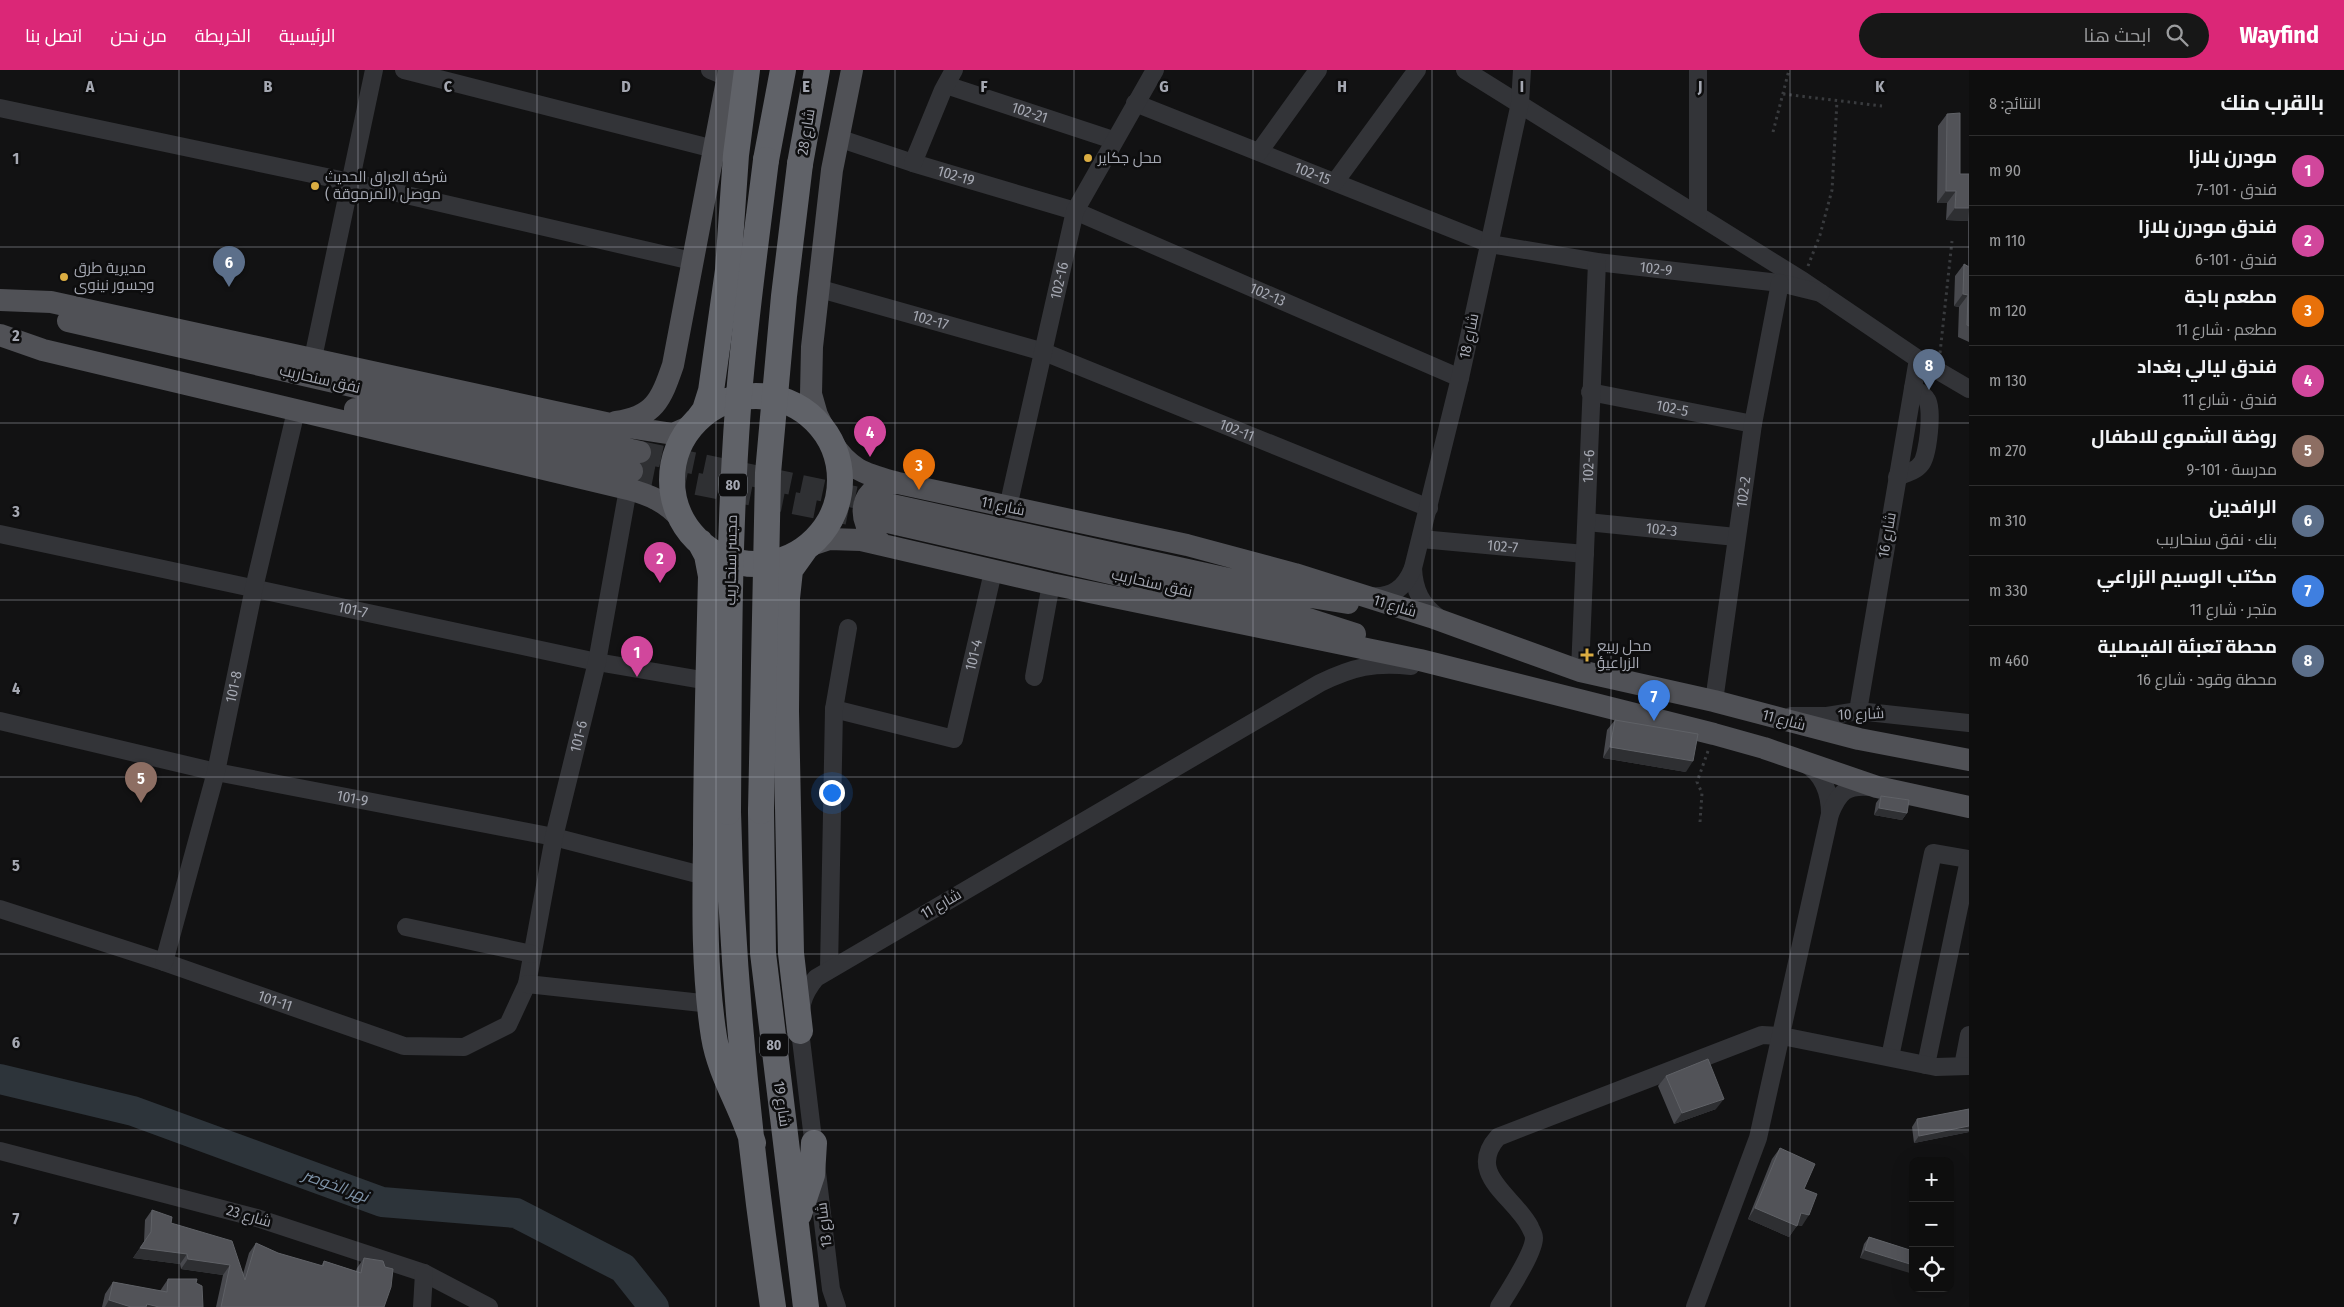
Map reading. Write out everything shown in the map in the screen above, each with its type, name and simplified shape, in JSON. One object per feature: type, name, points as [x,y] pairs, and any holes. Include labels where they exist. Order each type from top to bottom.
[{"type":"highway","name":"مجسر سنحاريب","points":[[752,1143],[743,1072],[733,960],[728,812],[729,654],[735,456],[750,287],[766,160],[783,70]]},
{"type":"highway","name":"شارع 28","points":[[761,811],[768,473],[784,296],[800,164],[817,70]]},
{"type":"highway","points":[[728,72],[736,155],[728,270],[711,390],[705,410],[679,445],[672,467],[674,501],[682,520],[700,542],[707,555],[711,576],[705,876],[706,958],[714,1038],[718,1054],[746,1121],[752,1143]]},
{"type":"highway","points":[[695,422],[714,406],[728,400],[758,395],[780,399],[801,408],[813,418],[829,438],[840,470],[838,500],[826,528],[790,570],[787,598],[786,711],[791,953],[800,1031]]},
{"type":"highway","points":[[700,542],[719,556],[748,564],[778,562],[807,548]]},
{"type":"highway","name":"شارع 19","points":[[761,811],[763,953],[786,1129],[806,1307]]},
{"type":"highway","name":"80","points":[[752,1143],[773,1307]]},
{"type":"highway","points":[[797,1240],[800,1214],[812,1175],[814,1143]]},
{"type":"main road","name":"شارع 11","points":[[852,70],[838,138],[817,288],[812,347],[811,394],[817,415],[829,438],[846,462],[855,469],[865,474],[898,483],[1187,546],[1295,574],[1437,619],[1580,671],[1714,701],[1859,739],[1969,760]]},
{"type":"main road","points":[[612,424],[646,414],[665,390],[673,365],[728,72]]},
{"type":"main road","points":[[0,300],[51,302],[612,424],[673,434],[695,422]]},
{"type":"main road","name":"نفق سنحاريب","points":[[0,305],[633,471]]},
{"type":"main road","name":"نفق سنحاريب","points":[[0,330],[633,471]]},
{"type":"main road","points":[[0,335],[43,350],[296,412],[598,482],[626,486],[634,482],[645,468],[648,458],[645,443],[631,430],[612,424]]},
{"type":"main road","points":[[598,482],[633,471],[657,498],[676,512],[682,520]]},
{"type":"main road","points":[[889,547],[880,543],[867,530],[863,514],[868,496],[874,489],[882,484],[898,483]]},
{"type":"main road","name":"نفق سنحاريب","points":[[1420,660],[1360,636],[1302,617],[881,512],[1311,597],[1437,619]]},
{"type":"main road","name":"شارع 11","points":[[807,548],[829,538],[841,538],[889,547],[993,572],[1420,660],[1714,734],[1802,761],[1877,787],[1969,807]]},
{"type":"street","points":[[313,358],[374,70]]},
{"type":"street","points":[[404,70],[714,149]]},
{"type":"street","name":"102-16","points":[[1008,507],[1075,211],[1113,140],[1155,70]]},
{"type":"street","points":[[1259,152],[1318,70]]},
{"type":"street","points":[[1335,182],[1417,70]]},
{"type":"street","points":[[1465,70],[1803,280],[1918,358],[1969,389]]},
{"type":"street","name":"شارع 18","points":[[1413,568],[1460,378],[1490,244],[1520,103],[1522,70]]},
{"type":"street","points":[[1698,70],[1698,215]]},
{"type":"street","points":[[913,163],[950,77]]},
{"type":"street","name":"102-21","points":[[950,77],[1113,140]]},
{"type":"street","name":"102-15","points":[[1136,103],[1490,244]]},
{"type":"street","points":[[0,108],[350,182],[692,262]]},
{"type":"street","name":"102-19","points":[[838,138],[913,163],[1075,211]]},
{"type":"street","name":"102-13","points":[[1075,211],[1460,378]]},
{"type":"street","name":"102-9","points":[[1490,244],[1597,262],[1780,284],[1821,293]]},
{"type":"street","name":"102-6","points":[[1580,671],[1587,522],[1590,392],[1597,262]]},
{"type":"street","name":"102-2","points":[[1714,701],[1753,424],[1780,284]]},
{"type":"street","name":"102-17","points":[[817,288],[1044,352]]},
{"type":"street","name":"102-11","points":[[1044,352],[1429,508]]},
{"type":"street","name":"شارع 16","points":[[1858,711],[1918,358]]},
{"type":"street","points":[[1897,477],[1917,468],[1924,458],[1930,411],[1928,401],[1913,388]]},
{"type":"street","name":"102-5","points":[[1590,392],[1753,424]]},
{"type":"street","name":"101-8","points":[[164,962],[216,772],[254,588],[296,412]]},
{"type":"street","name":"101-6","points":[[527,984],[554,837],[597,662],[633,471]]},
{"type":"street","name":"102-3","points":[[1587,522],[1736,537]]},
{"type":"street","name":"101-7","points":[[0,534],[597,662],[708,681]]},
{"type":"street","name":"102-7","points":[[1421,539],[1585,554]]},
{"type":"street","points":[[1362,596],[1378,597],[1398,590],[1404,585],[1413,568]]},
{"type":"street","points":[[1413,568],[1415,589],[1420,600],[1437,619]]},
{"type":"street","name":"101-4","points":[[834,708],[954,739],[993,572]]},
{"type":"street","points":[[1034,677],[1051,584]]},
{"type":"street","points":[[829,969],[834,708],[848,628]]},
{"type":"street","name":"شارع 11","points":[[814,1143],[800,1031],[800,1008],[806,990],[816,978],[1306,691],[1348,669],[1394,664],[1462,672]]},
{"type":"street","name":"شارع 10","points":[[1753,712],[1794,716],[1827,716],[1858,711],[1969,723]]},
{"type":"street","name":"101-9","points":[[0,721],[216,772],[554,837],[705,876]]},
{"type":"street","points":[[1695,1307],[1758,1138],[1830,814],[1830,798],[1824,782],[1813,768],[1802,761]]},
{"type":"street","points":[[1830,814],[1841,793],[1854,786],[1877,787]]},
{"type":"street","points":[[1890,1057],[1933,853],[1969,859],[1926,1065]]},
{"type":"street","name":"101-11","points":[[0,908],[164,962],[404,1046],[464,1046],[508,1025],[527,984]]},
{"type":"street","points":[[406,927],[532,954]]},
{"type":"street","points":[[527,984],[711,1004]]},
{"type":"street","points":[[1500,1307],[1532,1248],[1534,1236],[1523,1214],[1496,1186],[1486,1167],[1488,1148],[1498,1137],[1762,1035],[1782,1036],[1926,1065],[1966,1066],[1969,1035]]},
{"type":"street","name":"شارع 13","points":[[814,1143],[831,1289],[837,1307]]},
{"type":"street","name":"شارع 23","points":[[0,1151],[257,1218],[424,1273],[489,1307]]},
{"type":"street","points":[[422,1307],[424,1273]]},
{"type":"path","points":[[1773,132],[1789,70]]},
{"type":"path","points":[[1782,94],[1882,106]]},
{"type":"path","points":[[1803,280],[1820,234],[1832,190],[1837,101]]},
{"type":"path","points":[[1938,371],[1952,241]]},
{"type":"path","points":[[1700,822],[1702,793],[1697,782],[1714,734]]},
{"type":"building","points":[[1960,113],[1960,174],[1969,174],[1969,208],[1955,208],[1956,191],[1946,191],[1947,114]]},
{"type":"building","points":[[1964,264],[1969,267],[1969,326],[1967,325],[1968,295],[1963,294]]},
{"type":"building","points":[[1615,720],[1698,734],[1693,761],[1610,747]]},
{"type":"building","points":[[1881,796],[1909,800],[1907,813],[1879,808]]},
{"type":"building","points":[[1708,1059],[1724,1099],[1682,1113],[1666,1076]]},
{"type":"building","points":[[1969,1109],[1969,1126],[1919,1136],[1917,1119]]},
{"type":"building","points":[[1780,1148],[1815,1164],[1804,1189],[1817,1194],[1809,1215],[1801,1213],[1797,1226],[1755,1208]]},
{"type":"building","points":[[152,1210],[172,1217],[171,1223],[232,1241],[245,1280],[256,1243],[278,1253],[323,1266],[324,1261],[361,1273],[364,1258],[383,1261],[385,1267],[393,1269],[391,1287],[384,1307],[221,1307],[230,1265],[188,1259],[187,1254],[140,1248],[151,1232]]},
{"type":"building","points":[[1869,1237],[1909,1250],[1909,1264],[1865,1250]]},
{"type":"building","points":[[168,1279],[197,1279],[196,1283],[202,1286],[203,1307],[159,1307],[147,1304],[146,1307],[131,1307],[109,1300],[113,1282],[167,1292]]},
{"type":"waterway","name":"نهر الخوصر","points":[[0,1079],[133,1111],[382,1202],[516,1213],[623,1268],[654,1307]]},
{"type":"tunnel","points":[[640,452],[883,503]]},
{"type":"tunnel","points":[[632,471],[879,520]]},
{"type":"place","name":"محل جكاير","points":[[1088,158]]},
{"type":"place","name":"شركة العراق الحديث ( المرموقة) موصل","points":[[315,186]]},
{"type":"place","name":"مديرية طرق وجسور نينوى","points":[[64,277]]},
{"type":"place","name":"الرافدين","points":[[229,287]]},
{"type":"place","name":"محطة تعبئة الفيصلية","points":[[1929,390]]},
{"type":"place","name":"فندق ليالي بغداد","points":[[870,457]]},
{"type":"place","name":"مطعم باجة","points":[[919,490]]},
{"type":"place","name":"فندق مودرن بلازا","points":[[660,583]]},
{"type":"place","name":"محل ربيع الزراعيؤ","points":[[1587,655]]},
{"type":"place","name":"مودرن بلازا","points":[[637,677]]},
{"type":"place","name":"مكتب الوسيم الزراعي","points":[[1654,721]]},
{"type":"place","name":"روضة الشموع للاطفال","points":[[141,803]]}]
